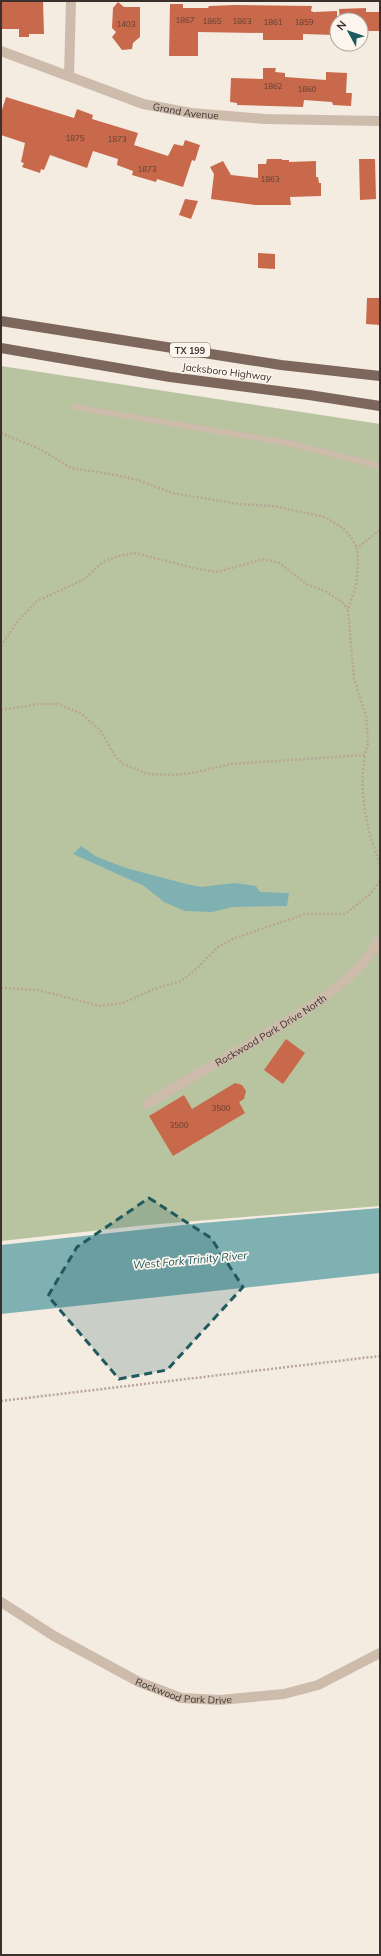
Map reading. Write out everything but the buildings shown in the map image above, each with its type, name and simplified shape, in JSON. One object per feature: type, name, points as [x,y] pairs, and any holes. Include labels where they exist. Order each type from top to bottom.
[{"type":"main road","name":"Jacksboro Highway","points":[[1,321],[281,365],[380,376]]},
{"type":"main road","name":"Jacksboro Highway","points":[[1,348],[170,377],[380,406]]},
{"type":"street","points":[[69,76],[71,1]]},
{"type":"street","name":"Grand Avenue","points":[[1,51],[143,104],[190,112],[264,119],[380,120]]},
{"type":"street","name":"Rockwood Park Drive North","points":[[147,1104],[308,1009],[349,976],[375,949],[380,939]]},
{"type":"street","name":"Rockwood Park Drive","points":[[1,1602],[54,1636],[132,1678],[181,1698],[220,1700],[284,1694],[318,1685],[380,1653]]},
{"type":"lane","points":[[74,407],[288,443],[380,466]]},
{"type":"path","points":[[1,433],[40,449],[71,468],[116,475],[141,481],[172,493],[239,504],[273,506],[325,517],[343,528],[353,540],[357,548],[358,563],[356,586],[348,609],[354,679],[366,716],[368,743],[362,771],[367,819],[380,864]]},
{"type":"path","points":[[357,548],[380,530]]},
{"type":"path","points":[[1,646],[17,622],[37,601],[83,580],[103,562],[118,556],[135,552],[193,568],[218,572],[264,559],[279,562],[308,584],[342,602],[348,609]]},
{"type":"path","points":[[1,710],[39,704],[58,704],[80,713],[100,730],[115,756],[124,764],[148,774],[174,775],[197,772],[231,764],[366,755]]},
{"type":"path","points":[[1,988],[38,990],[100,1006],[123,1003],[154,989],[180,980],[194,970],[218,947],[235,938],[305,914],[345,914],[370,894],[380,881]]},
{"type":"path","points":[[1,1401],[380,1356]]},
{"type":"highlighted area","points":[[149,1198],[211,1238],[243,1287],[167,1370],[119,1379],[48,1296],[77,1247]]},
{"type":"green space","points":[[1,366],[380,424],[380,1206],[147,1225],[1,1241]]},
{"type":"water","points":[[81,846],[97,857],[126,868],[186,884],[201,887],[235,883],[256,886],[260,892],[289,893],[287,906],[233,907],[212,912],[185,911],[164,902],[144,886],[73,854]]},
{"type":"water","name":"West Fork Trinity River","points":[[380,1208],[380,1273],[1,1314],[1,1245],[202,1223]]}]
